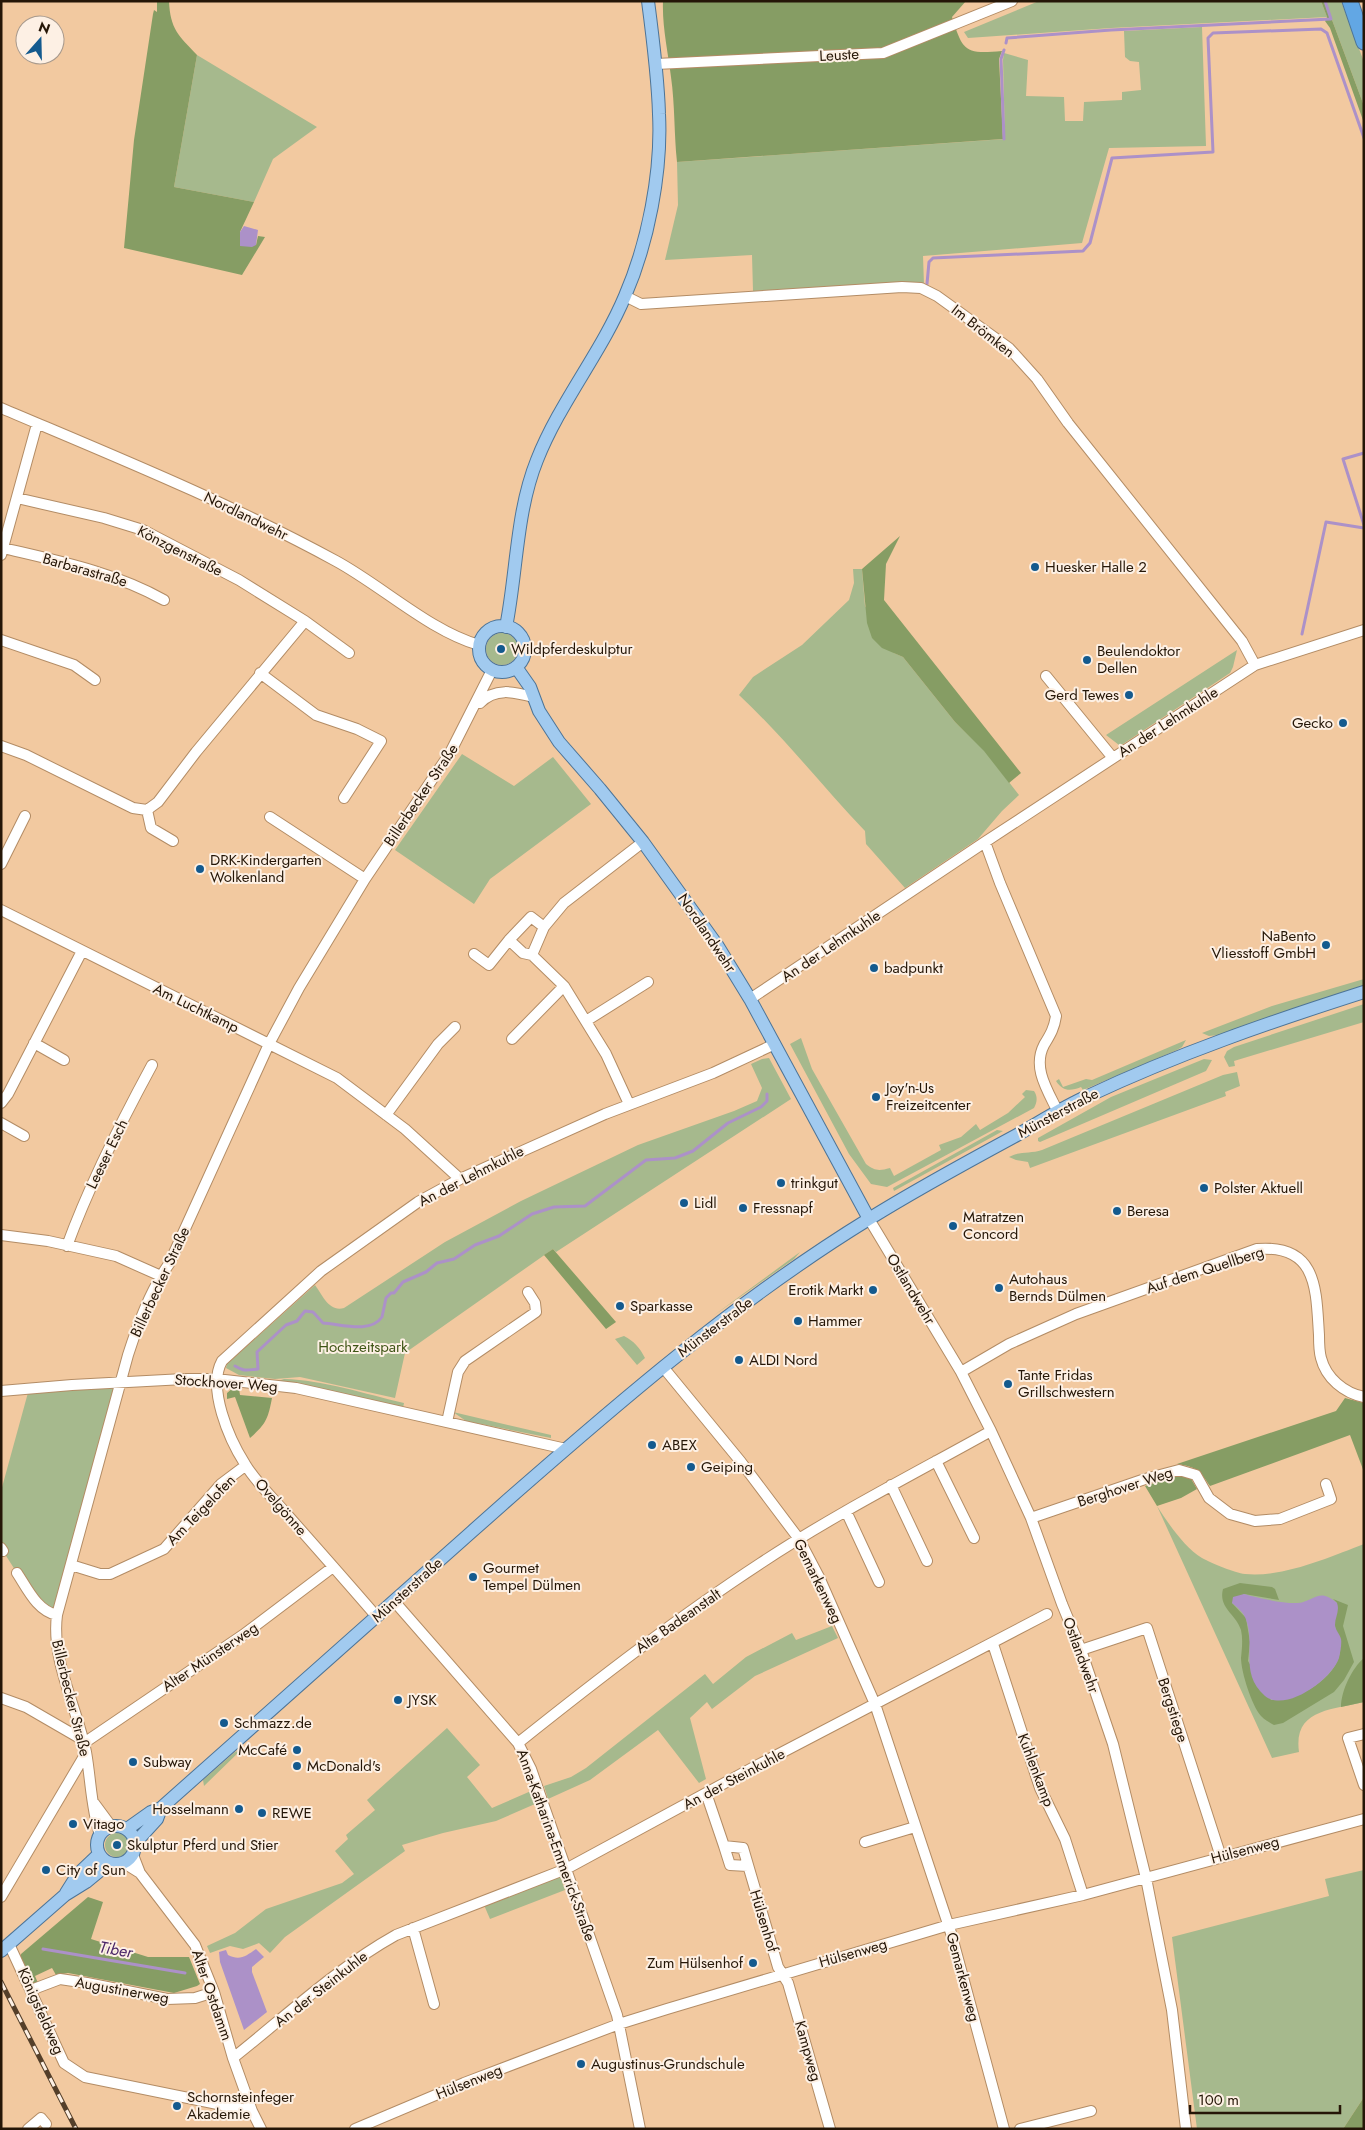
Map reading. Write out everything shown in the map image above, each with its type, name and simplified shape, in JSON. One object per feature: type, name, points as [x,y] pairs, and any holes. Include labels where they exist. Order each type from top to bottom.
[{"type":"highway","points":[[1350,1],[1364,42]]},
{"type":"main road","points":[[506,627],[527,492],[537,461],[551,429],[625,296],[647,228],[656,172],[659,116],[656,64],[648,1]]},
{"type":"main road","points":[[506,627],[514,630],[523,640],[524,655],[516,667],[505,672],[492,670],[482,660],[480,645],[482,638],[492,628],[506,627]]},
{"type":"main road","name":"Nordlandwehr","points":[[516,667],[530,687],[545,722],[559,742],[643,842],[717,946],[750,999],[869,1219]]},
{"type":"main road","name":"Münsterstraße","points":[[127,1829],[151,1812],[161,1808],[394,1601],[663,1367],[761,1293],[869,1219],[1092,1094],[1166,1062],[1290,1016],[1364,992]]},
{"type":"main road","name":"Münsterstraße","points":[[136,1842],[157,1819],[161,1808]]},
{"type":"main road","points":[[5,1948],[65,1895],[86,1882],[109,1863],[128,1859],[136,1842],[127,1829],[122,1826],[111,1826],[100,1835],[97,1841],[99,1854],[109,1863]]},
{"type":"main road","points":[[65,1895],[78,1874],[99,1854]]},
{"type":"street","name":"Leuste","points":[[656,64],[883,53],[1012,1]]},
{"type":"street","name":"Im Brömken","points":[[625,296],[641,304],[902,287],[921,288],[937,296],[1009,348],[1037,378],[1068,423],[1242,640],[1255,665]]},
{"type":"street","name":"Nordlandwehr","points":[[1,408],[186,487],[269,527],[337,562],[448,633],[480,645]]},
{"type":"street","points":[[2,551],[37,424]]},
{"type":"street","name":"Könzgenstraße","points":[[17,498],[104,518],[143,530],[239,580],[305,621],[349,653]]},
{"type":"street","name":"Barbarastraße","points":[[2,551],[87,568],[139,586],[164,600]]},
{"type":"street","points":[[1,746],[26,755],[133,808],[147,810],[158,802],[260,674],[305,621]]},
{"type":"street","name":"An der Lehmkuhle","points":[[750,999],[1255,665],[1364,630]]},
{"type":"street","points":[[1,640],[74,665],[95,680]]},
{"type":"street","name":"Billerbecker Straße","points":[[100,1835],[94,1817],[94,1803],[84,1745],[58,1650],[55,1632],[57,1615],[138,1324],[160,1276],[169,1264],[269,1044],[299,988],[365,879],[437,774],[474,709],[492,670]]},
{"type":"street","points":[[260,674],[316,715],[357,728],[381,741],[344,798]]},
{"type":"street","points":[[1046,676],[1112,758]]},
{"type":"street","name":"Billerbecker Straße","points":[[474,709],[488,695],[503,691],[534,697]]},
{"type":"street","points":[[147,810],[151,828],[173,841]]},
{"type":"street","points":[[1,864],[25,816]]},
{"type":"street","points":[[270,817],[365,879]]},
{"type":"street","points":[[532,955],[544,927],[564,903],[643,842]]},
{"type":"street","points":[[985,842],[1000,883],[1056,1016],[1055,1026],[1044,1046],[1039,1066],[1058,1112]]},
{"type":"street","name":"Am Luchtkamp","points":[[1,910],[337,1078],[405,1129],[460,1179]]},
{"type":"street","points":[[474,954],[489,965],[531,917],[544,927]]},
{"type":"street","points":[[509,940],[523,953],[532,955],[564,986],[606,1054],[630,1104]]},
{"type":"street","points":[[1,1102],[8,1094],[82,951]]},
{"type":"street","points":[[586,1021],[648,982]]},
{"type":"street","points":[[512,1039],[564,986]]},
{"type":"street","points":[[386,1115],[438,1044],[455,1027]]},
{"type":"street","points":[[34,1043],[64,1060]]},
{"type":"street","name":"An der Lehmkuhle","points":[[216,1379],[217,1369],[222,1360],[321,1271],[418,1202],[460,1179],[630,1104],[713,1073],[775,1044]]},
{"type":"street","name":"Leeser Esch","points":[[67,1246],[96,1175],[152,1065]]},
{"type":"street","points":[[1,1123],[24,1136]]},
{"type":"street","name":"Ostlandwehr","points":[[869,1219],[960,1372],[991,1431],[1031,1518],[1081,1650],[1113,1744],[1146,1878],[1172,2010],[1186,2129]]},
{"type":"street","points":[[1,1235],[28,1238],[116,1256],[160,1276]]},
{"type":"street","name":"Auf dem Quellberg","points":[[960,1372],[1010,1344],[1076,1314],[1257,1249],[1274,1248],[1286,1251],[1302,1261],[1314,1280],[1320,1357],[1328,1376],[1342,1388],[1364,1397]]},
{"type":"street","points":[[447,1422],[458,1372],[465,1361],[536,1312],[535,1303],[528,1292]]},
{"type":"street","name":"Gemarkenweg","points":[[663,1367],[741,1462],[799,1539],[819,1577],[875,1704],[949,1925],[1004,2129]]},
{"type":"street","name":"Stockhover Weg","points":[[1,1392],[72,1385],[184,1378],[216,1379],[296,1388],[566,1450]]},
{"type":"street","name":"Ovelgönne","points":[[216,1379],[226,1428],[245,1466],[376,1617]]},
{"type":"street","name":"Alte Badeanstalt","points":[[518,1743],[616,1665],[753,1568],[891,1485],[991,1431]]},
{"type":"street","points":[[936,1462],[974,1538]]},
{"type":"street","name":"Am Teigelofen","points":[[71,1565],[100,1574],[110,1574],[164,1548],[221,1484],[245,1466]]},
{"type":"street","name":"Berghover Weg","points":[[1031,1518],[1145,1479],[1179,1470],[1196,1475],[1209,1498],[1230,1514],[1255,1521],[1280,1519],[1331,1498],[1326,1484]]},
{"type":"street","points":[[891,1485],[927,1561]]},
{"type":"street","points":[[846,1511],[880,1582]]},
{"type":"street","name":"Alter Münsterweg","points":[[1,1897],[84,1745],[243,1635],[333,1567]]},
{"type":"street","points":[[17,1572],[41,1608],[50,1614],[57,1615]]},
{"type":"street","name":"Anna-Katharina-Emmerick-Straße","points":[[394,1601],[518,1743],[531,1769],[619,2024],[640,2129]]},
{"type":"street","name":"An der Steinkuhle","points":[[233,2058],[373,1948],[414,1928],[566,1868],[1047,1614]]},
{"type":"street","name":"Bergstiege","points":[[1081,1650],[1146,1628],[1221,1857]]},
{"type":"street","name":"Kuhlenkamp","points":[[993,1644],[1040,1788],[1065,1839],[1083,1895]]},
{"type":"street","points":[[1,1698],[26,1707],[84,1745]]},
{"type":"street","points":[[1364,1734],[1348,1738],[1352,1755],[1364,1785]]},
{"type":"street","points":[[1352,1755],[1364,1752]]},
{"type":"street","points":[[706,1794],[730,1865],[748,1866]]},
{"type":"street","name":"Billerbecker Straße","points":[[94,1803],[111,1826]]},
{"type":"street","name":"Hülsenweg","points":[[355,2129],[459,2085],[619,2024],[949,1925],[1083,1895],[1364,1819]]},
{"type":"street","points":[[865,1842],[915,1827]]},
{"type":"street","name":"Hülsenhof","points":[[724,1846],[743,1848],[778,1967],[783,1974]]},
{"type":"street","name":"Alter Ostdamm","points":[[128,1859],[195,1944],[214,1992],[233,2058],[252,2111],[262,2129]]},
{"type":"street","points":[[414,1928],[434,2004]]},
{"type":"street","name":"Königsfeldweg","points":[[5,1948],[31,1990],[64,2063],[78,2074],[109,2083],[252,2111]]},
{"type":"street","name":"Kampweg","points":[[783,1974],[788,1983],[830,2129]]},
{"type":"street","name":"Augustinerweg","points":[[31,1990],[60,1979],[167,1999],[195,1998],[214,1992]]},
{"type":"street","points":[[1020,2129],[1090,2112]]},
{"type":"street","points":[[28,2129],[41,2118],[46,2124]]},
{"type":"green space","points":[[157,1],[169,1],[171,19],[177,31],[197,55],[174,187],[254,202],[240,232],[256,245],[258,236],[265,237],[242,275],[124,248],[134,140],[153,14],[154,10],[157,12]]},
{"type":"green space","points":[[663,1],[966,1],[952,17],[963,44],[973,51],[1002,51],[999,59],[1003,139],[677,162],[672,88],[664,30]]},
{"type":"green space","points":[[1039,1],[1321,1],[1327,17],[1111,28],[968,38],[964,32]]},
{"type":"green space","points":[[1321,1],[1325,1],[1364,106],[1364,123],[1330,28],[1325,21],[1327,17]]},
{"type":"green space","points":[[1325,1],[1341,1],[1364,62],[1364,106]]},
{"type":"green space","points":[[1202,27],[1206,146],[1109,148],[1082,243],[923,256],[924,285],[902,283],[753,291],[752,255],[665,260],[678,205],[677,162],[1005,139],[1004,53],[1028,60],[1026,96],[1064,97],[1065,121],[1083,121],[1084,102],[1122,100],[1122,92],[1141,90],[1139,62],[1130,61],[1125,57],[1124,31]]},
{"type":"green space","points":[[197,55],[317,127],[273,159],[254,202],[174,187]]},
{"type":"green space","points":[[900,536],[886,564],[884,600],[1021,773],[1009,783],[984,751],[955,722],[903,657],[882,648],[872,638],[867,623],[862,569]]},
{"type":"green space","points":[[853,569],[862,569],[865,606],[894,653],[903,657],[955,722],[984,750],[1019,795],[1002,811],[978,839],[905,888],[866,844],[865,831],[772,728],[739,695],[753,677],[802,645],[849,600],[854,583]]},
{"type":"green space","points":[[502,633],[514,637],[518,649],[514,661],[502,665],[490,661],[486,649],[490,637]]},
{"type":"green space","points":[[1237,650],[1230,673],[1123,744],[1119,745],[1106,735]]},
{"type":"green space","points":[[462,754],[514,786],[553,757],[591,804],[490,879],[474,904],[395,850]]},
{"type":"green space","points":[[1364,979],[1364,986],[1219,1035],[1209,1036],[1202,1033],[1272,1006]]},
{"type":"green space","points":[[1364,1004],[1364,1022],[1234,1061],[1235,1066],[1229,1067],[1224,1057],[1227,1051],[1234,1047]]},
{"type":"green space","points":[[801,1038],[812,1069],[866,1164],[877,1170],[890,1168],[894,1176],[941,1150],[939,1145],[961,1137],[976,1124],[980,1130],[1008,1113],[1025,1097],[1022,1094],[1026,1090],[1034,1091],[1037,1097],[1036,1104],[1034,1108],[887,1187],[871,1184],[849,1154],[790,1044]]},
{"type":"green space","points":[[1186,1040],[1182,1047],[1177,1050],[1083,1090],[1081,1087],[1071,1090],[1064,1089],[1056,1081],[1059,1079],[1063,1087],[1086,1079],[1092,1080]]},
{"type":"green space","name":"Hochzeitspark","points":[[769,1058],[791,1099],[556,1252],[553,1249],[405,1353],[395,1398],[300,1377],[275,1379],[239,1375],[226,1368],[227,1364],[315,1285],[330,1305],[334,1308],[344,1308],[445,1242],[521,1201],[638,1145],[757,1101],[762,1088],[751,1064]]},
{"type":"green space","points":[[1204,1059],[1212,1060],[1206,1071],[1040,1142],[1038,1141],[1038,1138],[1111,1097]]},
{"type":"green space","points":[[1237,1072],[1240,1086],[1225,1092],[1226,1096],[1030,1168],[1028,1162],[1009,1157],[1042,1150],[1223,1075]]},
{"type":"green space","points":[[997,1130],[1003,1131],[894,1191],[893,1188]]},
{"type":"green space","points":[[553,1249],[616,1322],[606,1329],[544,1255]]},
{"type":"green space","points":[[800,1252],[794,1259],[713,1316]]},
{"type":"green space","points":[[624,1336],[636,1345],[645,1358],[637,1365],[615,1339]]},
{"type":"green space","points":[[284,1379],[344,1388],[404,1403],[403,1408],[278,1381]]},
{"type":"green space","points":[[122,1383],[57,1615],[50,1614],[17,1573],[1,1548],[1,1491],[29,1389]]},
{"type":"green space","points":[[233,1388],[239,1389],[240,1395],[272,1398],[266,1421],[250,1438],[235,1397],[227,1399],[227,1393]]},
{"type":"green space","points":[[1345,1398],[1364,1403],[1364,1472],[1350,1435],[1210,1486],[1197,1470],[1189,1466],[1177,1464],[1336,1411]]},
{"type":"green space","points":[[453,1412],[551,1435],[551,1438],[466,1421]]},
{"type":"green space","points":[[1179,1475],[1190,1477],[1197,1489],[1181,1498],[1157,1506],[1145,1486]]},
{"type":"green space","points":[[1157,1506],[1177,1534],[1195,1553],[1229,1570],[1245,1574],[1274,1573],[1290,1570],[1364,1544],[1364,1702],[1328,1710],[1308,1719],[1302,1727],[1299,1738],[1299,1752],[1272,1758]]},
{"type":"green space","points":[[1240,1583],[1272,1587],[1275,1589],[1279,1600],[1244,1594],[1232,1603],[1246,1618],[1250,1642],[1248,1661],[1271,1700],[1281,1700],[1303,1693],[1323,1680],[1331,1671],[1337,1662],[1340,1652],[1335,1623],[1337,1603],[1333,1599],[1348,1605],[1343,1626],[1354,1662],[1344,1680],[1334,1692],[1283,1723],[1274,1725],[1261,1716],[1254,1705],[1245,1680],[1241,1664],[1241,1630],[1239,1624],[1225,1606],[1222,1596],[1223,1589]]},
{"type":"green space","points":[[832,1626],[838,1638],[755,1676],[712,1709],[707,1702],[690,1718],[706,1779],[699,1783],[658,1730],[590,1780],[548,1799],[544,1786],[571,1777],[586,1768],[705,1674],[713,1684],[746,1657],[792,1633],[796,1640]]},
{"type":"green space","points":[[1364,1658],[1364,1702],[1341,1707],[1341,1701],[1348,1680]]},
{"type":"green space","points":[[447,1728],[480,1765],[467,1777],[492,1808],[531,1791],[535,1804],[496,1821],[402,1845],[405,1851],[285,1937],[270,1953],[259,1943],[243,1949],[230,1946],[210,1953],[207,1946],[235,1933],[266,1909],[342,1883],[354,1874],[335,1851],[348,1839],[346,1835],[375,1810],[367,1800]]},
{"type":"green space","points":[[241,1750],[204,1786],[203,1780],[235,1752]]},
{"type":"green space","points":[[112,1833],[122,1833],[129,1840],[129,1850],[122,1857],[112,1857],[105,1850],[105,1840]]},
{"type":"green space","points":[[1364,1870],[1364,2097],[1343,2129],[1197,2129],[1172,1937],[1329,1896],[1325,1879]]},
{"type":"green space","points":[[560,1876],[565,1890],[490,1919],[484,1905]]},
{"type":"green space","points":[[88,1897],[103,1902],[91,1939],[148,1957],[189,1957],[200,1984],[174,1993],[68,1973],[56,1975],[52,1968],[35,1976],[38,1983],[32,1984],[20,1958],[21,1954]]},
{"type":"green space","points":[[1364,2097],[1364,2129],[1343,2129]]},
{"type":"shaded area","points":[[244,226],[258,230],[256,245],[252,247],[240,246],[240,232]]},
{"type":"shaded area","points":[[1244,1594],[1292,1603],[1304,1602],[1321,1595],[1331,1598],[1337,1603],[1338,1609],[1335,1625],[1341,1639],[1339,1658],[1335,1666],[1318,1684],[1296,1697],[1284,1700],[1274,1700],[1265,1696],[1257,1687],[1250,1668],[1248,1627],[1241,1611],[1232,1603],[1233,1597]]},
{"type":"shaded area","points":[[256,1949],[264,1957],[252,1967],[252,1972],[267,2012],[244,2030],[220,1962],[219,1952],[226,1950],[228,1955],[239,1958],[246,1956]]},
{"type":"waterway","points":[[1006,43],[1007,38],[1111,30],[1331,19],[1325,1]]},
{"type":"waterway","points":[[927,284],[929,262],[933,258],[1083,251],[1090,243],[1112,158],[1213,152],[1208,38],[1213,33],[1321,29],[1327,33],[1364,138]]},
{"type":"waterway","points":[[1004,50],[1001,59],[1004,139]]},
{"type":"waterway","points":[[1364,453],[1343,459],[1364,525]]},
{"type":"waterway","points":[[1302,634],[1326,522],[1364,528]]},
{"type":"waterway","points":[[235,1366],[244,1370],[258,1369],[257,1352],[286,1325],[297,1321],[305,1311],[313,1312],[323,1323],[363,1327],[377,1322],[382,1317],[386,1298],[391,1293],[394,1293],[403,1282],[426,1272],[437,1263],[454,1259],[475,1245],[499,1236],[532,1214],[554,1207],[585,1206],[646,1160],[675,1158],[693,1151],[728,1123],[761,1107],[767,1101],[767,1094]]},
{"type":"waterway","name":"Tiber","points":[[43,1949],[185,1973]]},
{"type":"railway","points":[[1,1982],[76,2129]]},
{"type":"place","name":"Huesker Halle 2","points":[[1035,567]]},
{"type":"place","name":"Wildpferdeskulptur","points":[[501,649]]},
{"type":"place","name":"Beulendoktor Dellen","points":[[1087,660]]},
{"type":"place","name":"Gerd Tewes","points":[[1129,695]]},
{"type":"place","name":"Gecko","points":[[1343,723]]},
{"type":"place","name":"DRK-Kindergarten Wolkenland","points":[[200,869]]},
{"type":"place","name":"NaBento Vliesstoff GmbH","points":[[1326,945]]},
{"type":"place","name":"badpunkt","points":[[874,968]]},
{"type":"place","name":"Joy'n-Us Freizeitcenter","points":[[876,1097]]},
{"type":"place","name":"trinkgut","points":[[781,1183]]},
{"type":"place","name":"Polster Aktuell","points":[[1204,1188]]},
{"type":"place","name":"Lidl","points":[[684,1203]]},
{"type":"place","name":"Fressnapf","points":[[743,1208]]},
{"type":"place","name":"Beresa","points":[[1117,1211]]},
{"type":"place","name":"Matratzen Concord","points":[[953,1226]]},
{"type":"place","name":"Autohaus Bernds Dülmen","points":[[999,1288]]},
{"type":"place","name":"Erotik Markt","points":[[873,1290]]},
{"type":"place","name":"Sparkasse","points":[[620,1306]]},
{"type":"place","name":"Hammer","points":[[798,1321]]},
{"type":"place","name":"ALDI Nord","points":[[739,1360]]},
{"type":"place","name":"Tante Fridas Grillschwestern","points":[[1008,1384]]},
{"type":"place","name":"ABEX","points":[[652,1445]]},
{"type":"place","name":"Geiping","points":[[691,1467]]},
{"type":"place","name":"Gourmet Tempel Dülmen","points":[[473,1577]]},
{"type":"place","name":"JYSK","points":[[398,1700]]},
{"type":"place","name":"Schmazz.de","points":[[224,1723]]},
{"type":"place","name":"McCafé","points":[[297,1750]]},
{"type":"place","name":"Subway","points":[[133,1762]]},
{"type":"place","name":"McDonald's","points":[[297,1766]]},
{"type":"place","name":"Hosselmann","points":[[239,1809]]},
{"type":"place","name":"REWE","points":[[262,1813]]},
{"type":"place","name":"Vitago","points":[[73,1824]]},
{"type":"place","name":"Skulptur Pferd und Stier","points":[[117,1845]]},
{"type":"place","name":"City of Sun","points":[[46,1870]]},
{"type":"place","name":"Zum Hülsenhof","points":[[753,1963]]},
{"type":"place","name":"Augustinus-Grundschule","points":[[581,2064]]},
{"type":"place","name":"Schornsteinfeger Akademie","points":[[177,2106]]}]
